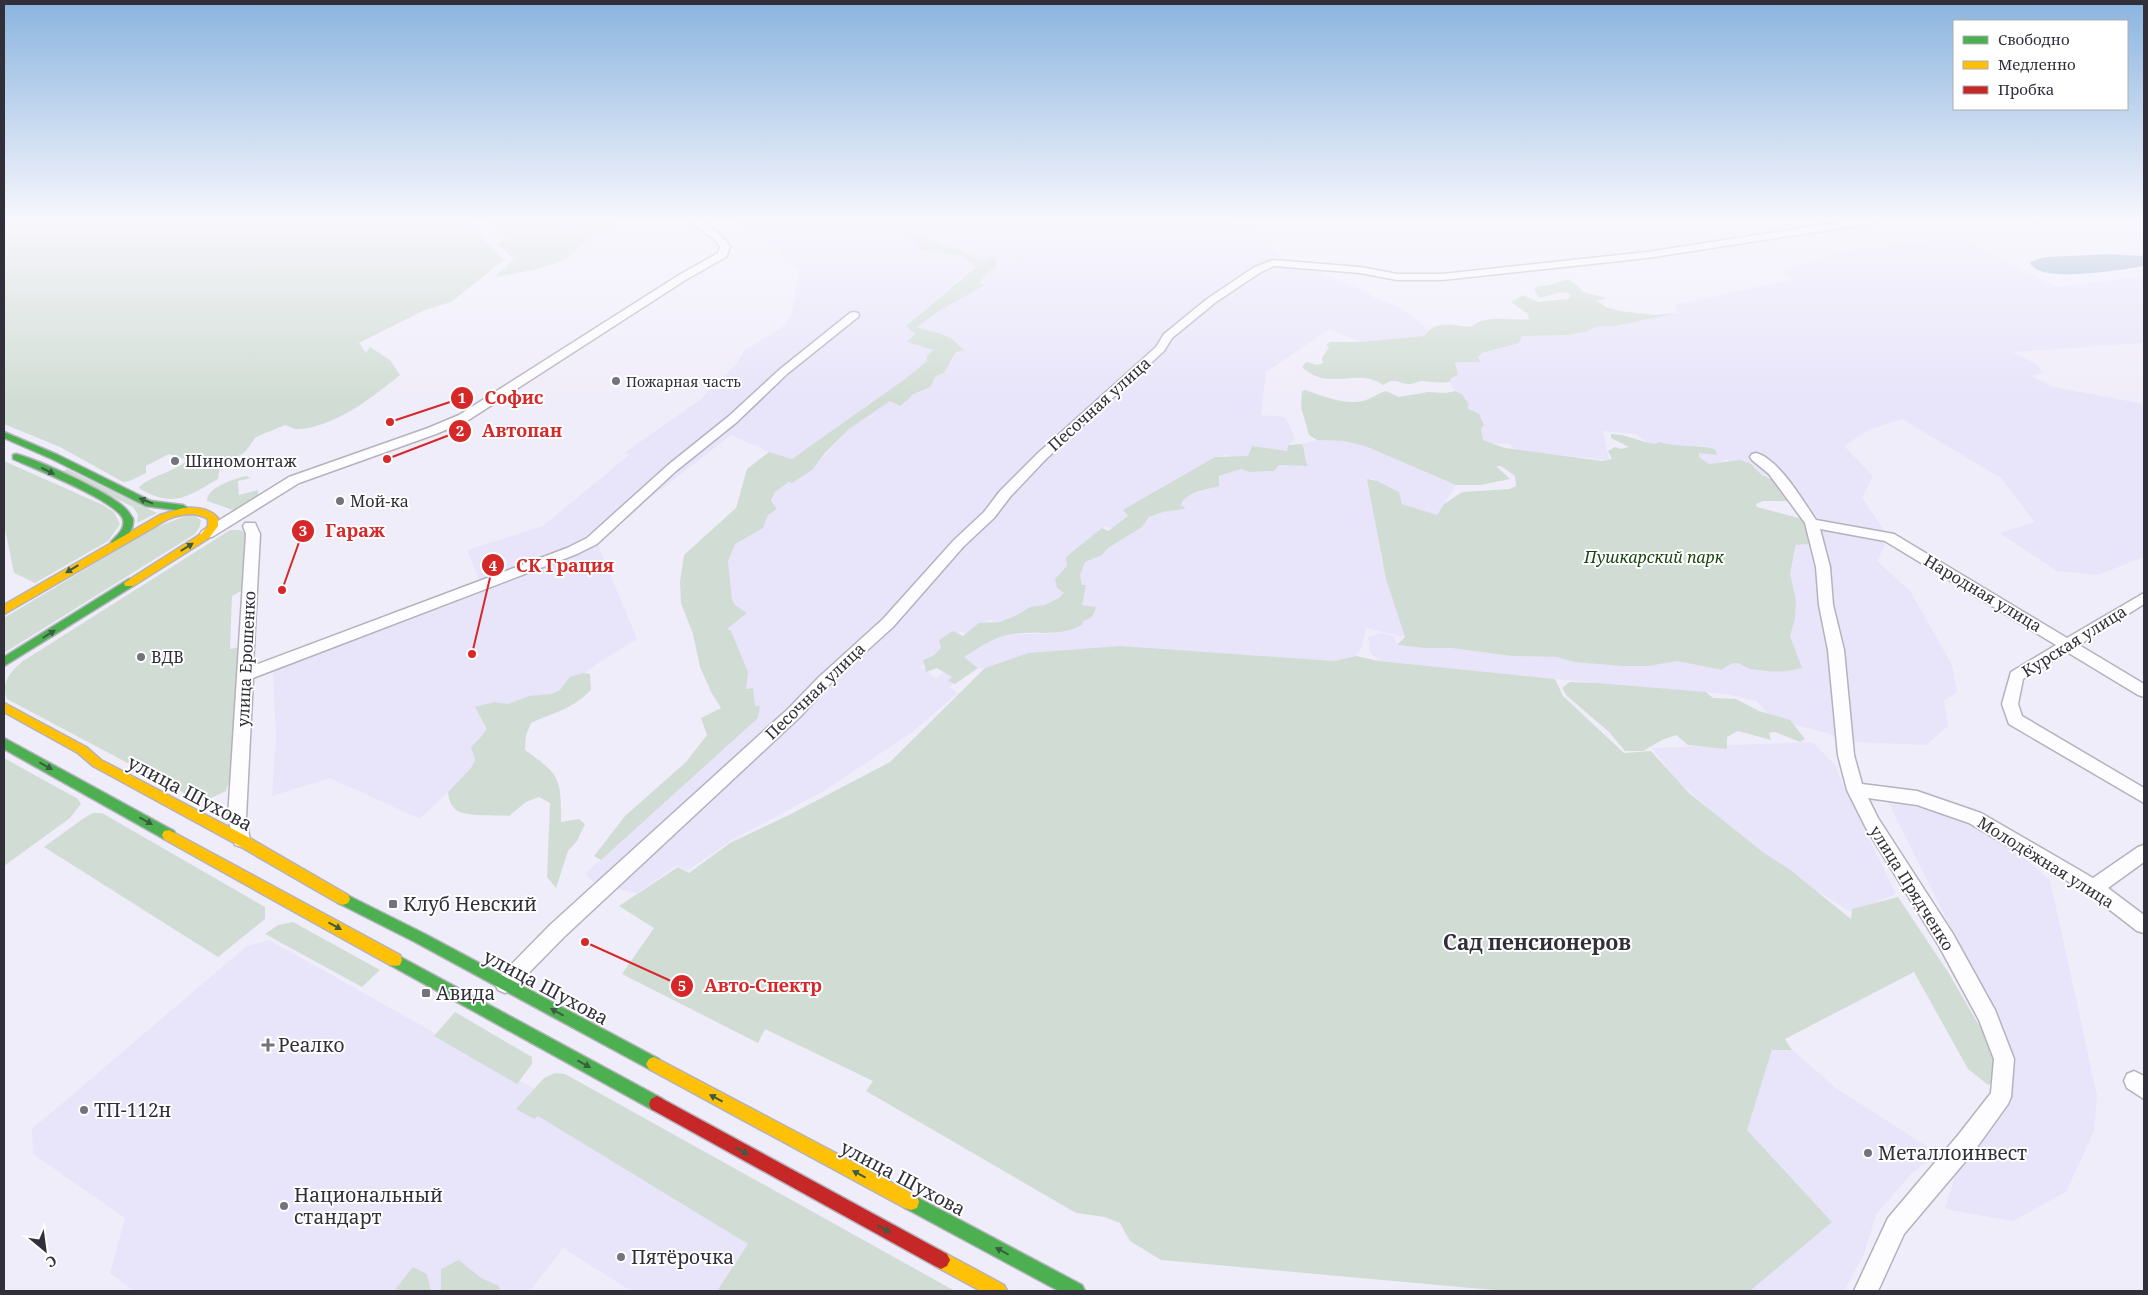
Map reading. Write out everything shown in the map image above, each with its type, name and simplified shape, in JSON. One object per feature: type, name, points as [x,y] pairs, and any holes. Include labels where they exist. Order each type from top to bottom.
[{"type":"main road","points":[[4,435],[56,457],[149,504],[208,513],[213,518],[213,526],[205,536],[5,662]]},
{"type":"main road","points":[[4,451],[97,495],[123,510],[128,517],[129,526],[125,534],[114,544]]},
{"type":"main road","points":[[4,610],[114,544],[164,517],[178,512],[194,510]]},
{"type":"main road","name":"улица Шухова","points":[[4,707],[82,750],[105,767],[241,840],[502,987],[574,1031],[1018,1264],[1076,1291]]},
{"type":"main road","points":[[4,743],[485,1005],[557,1050],[1003,1289]]},
{"type":"main road","points":[[557,1050],[574,1031]]},
{"type":"street","points":[[205,536],[294,480],[432,431],[463,418],[679,280]]},
{"type":"street","name":"Песочная улица","points":[[502,987],[557,931],[794,713],[824,681],[888,623],[959,543],[989,515],[1042,456],[1160,349],[1168,336],[1211,303],[1211,301],[1242,280]]},
{"type":"street","points":[[245,675],[592,541],[672,468],[733,420],[783,372],[854,315]]},
{"type":"street","name":"улица Прядченко","points":[[1756,457],[1774,472],[1812,523],[1823,567],[1826,605],[1836,650],[1846,755],[1855,790],[1872,823],[1956,957],[1988,1016],[2004,1059],[2002,1097],[1962,1149],[1896,1226],[1866,1291]]},
{"type":"street","points":[[250,526],[252,513],[268,495]]},
{"type":"street","points":[[208,513],[232,518],[250,526]]},
{"type":"street","name":"Народная улица","points":[[1812,523],[1888,537],[2144,691]]},
{"type":"street","points":[[205,536],[231,526],[250,526]]},
{"type":"street","name":"улица Ерошенко","points":[[241,840],[237,818],[253,534],[250,526]]},
{"type":"street","name":"Курская улица","points":[[2144,598],[2016,676],[2010,704],[2015,720],[2144,796]]},
{"type":"street","name":"Молодёжная улица","points":[[1855,790],[1917,798],[1975,818],[2094,888],[2144,925]]},
{"type":"street","points":[[2094,888],[2144,852]]},
{"type":"shaded area","points":[[797,280],[958,280],[906,326],[915,334],[908,342],[934,350],[927,361],[905,379],[792,459],[769,452],[731,435],[591,544],[598,545],[637,639],[598,663],[511,731],[420,819],[330,778],[272,796],[276,738],[273,672],[325,646],[474,589],[480,581],[467,550],[543,526],[629,455],[624,453],[700,400],[737,363],[744,351],[787,324],[792,311]]},
{"type":"shaded area","points":[[981,280],[1340,280],[1361,289],[1380,301],[1398,306],[1428,329],[1424,336],[1361,342],[1330,329],[1266,372],[1261,415],[1285,417],[1295,438],[1288,445],[1287,451],[1252,446],[1248,456],[1232,457],[1225,454],[1127,509],[1132,516],[1114,529],[1105,526],[1096,533],[1104,536],[1075,568],[1056,585],[1072,596],[1002,627],[990,619],[971,637],[961,631],[941,646],[948,651],[926,661],[920,667],[936,678],[944,672],[958,680],[950,687],[958,693],[911,733],[824,791],[734,839],[687,871],[677,865],[637,893],[596,884],[585,874],[758,718],[760,706],[755,707],[753,688],[746,689],[727,629],[735,605],[732,599],[728,561],[735,544],[762,528],[768,515],[777,509],[771,502],[775,492],[812,469],[849,429],[890,401],[930,387],[936,376],[944,373],[957,352],[964,350],[958,347],[955,341],[917,327],[939,311],[984,285],[979,283]]},
{"type":"shaded area","points":[[1789,280],[2044,280],[2057,287],[2109,280],[2144,280],[2144,343],[2013,352],[2036,364],[2043,372],[2032,376],[2054,387],[2144,404],[2144,557],[2098,575],[2057,571],[2000,533],[2035,522],[2001,478],[1902,419],[1868,430],[1844,446],[1873,476],[1862,498],[1889,537],[1877,561],[1910,591],[1952,665],[1957,693],[1944,700],[1948,726],[1926,745],[1855,742],[1816,730],[1774,721],[1757,701],[1725,694],[1379,661],[1370,652],[1368,637],[1381,633],[1394,636],[1397,645],[1401,646],[1451,648],[1512,656],[1556,657],[1574,662],[1621,666],[1649,666],[1677,661],[1722,670],[1729,664],[1737,663],[1766,672],[1794,650],[1790,636],[1795,619],[1796,599],[1790,574],[1797,545],[1810,544],[1809,523],[1776,481],[1763,475],[1751,464],[1726,460],[1716,464],[1709,464],[1699,457],[1699,452],[1706,453],[1706,446],[1650,444],[1636,434],[1603,431],[1609,460],[1527,452],[1514,449],[1510,444],[1492,443],[1483,440],[1479,414],[1467,408],[1462,394],[1455,391],[1450,382],[1451,378],[1457,374],[1455,362],[1479,362],[1478,357],[1482,353],[1508,346],[1522,336],[1569,335],[1585,332],[1598,326],[1615,326],[1678,313],[1675,305]]},
{"type":"shaded area","points":[[1317,440],[1344,441],[1365,446],[1456,485],[1437,515],[1402,504],[1399,492],[1370,478],[1381,558],[1405,637],[1366,628],[1362,647],[1356,656],[1334,661],[1028,653],[985,668],[978,668],[964,657],[995,639],[1013,634],[1049,634],[1090,619],[1095,607],[1082,605],[1086,585],[1082,585],[1080,576],[1085,562],[1102,555],[1108,548],[1142,527],[1149,517],[1163,512],[1184,509],[1181,506],[1181,502],[1187,496],[1219,486],[1219,476],[1241,469],[1249,472],[1274,471],[1279,465],[1308,466],[1302,444]]},
{"type":"shaded area","points":[[1812,742],[1835,765],[1896,894],[1851,912],[1763,858],[1674,777],[1652,748]]},
{"type":"shaded area","points":[[1887,799],[1971,823],[1994,832],[2050,880],[2097,1095],[2094,1131],[2066,1192],[2013,1221],[1945,1209],[1958,1165],[1979,1147],[2005,1109],[2010,1062],[1979,985]]},
{"type":"shaded area","points":[[269,940],[774,1223],[745,1291],[631,1291],[563,1248],[530,1291],[134,1291],[110,1273],[125,1218],[33,1154],[32,1129],[247,946]]},
{"type":"shaded area","points":[[1772,1050],[1792,1050],[1836,1088],[1937,1153],[1910,1175],[1877,1213],[1863,1256],[1844,1291],[1750,1291],[1832,1222],[1747,1130]]},
{"type":"green space","points":[[4,280],[478,280],[451,302],[425,310],[359,343],[366,353],[370,347],[390,360],[400,375],[366,401],[340,416],[314,427],[298,429],[285,425],[256,437],[245,452],[220,467],[218,479],[198,491],[180,498],[162,498],[152,495],[139,487],[188,460],[169,454],[146,466],[146,473],[130,481],[123,482],[60,447],[4,424]]},
{"type":"green space","points":[[960,280],[981,280],[979,283],[985,285],[939,311],[917,327],[948,337],[965,350],[956,352],[944,373],[936,376],[930,387],[911,395],[900,406],[890,401],[849,429],[825,453],[812,470],[775,492],[771,501],[777,509],[768,515],[763,528],[735,544],[728,561],[732,599],[735,605],[747,613],[727,629],[731,631],[748,672],[746,689],[753,688],[755,706],[760,706],[758,718],[601,860],[594,856],[625,816],[686,762],[707,735],[701,718],[721,708],[711,692],[700,667],[693,634],[681,603],[680,582],[684,555],[736,508],[747,469],[769,452],[792,459],[905,379],[927,361],[927,356],[933,350],[907,342],[915,334],[906,326]]},
{"type":"green space","points":[[1570,280],[1583,292],[1607,298],[1597,301],[1606,307],[1620,311],[1655,315],[1678,313],[1615,326],[1599,326],[1585,332],[1568,335],[1522,336],[1519,343],[1482,353],[1478,357],[1480,362],[1455,362],[1458,375],[1451,378],[1450,382],[1422,381],[1406,384],[1391,381],[1383,385],[1364,378],[1323,378],[1312,374],[1302,367],[1306,362],[1317,365],[1323,363],[1322,358],[1329,347],[1326,345],[1330,342],[1361,342],[1424,336],[1428,331],[1439,325],[1471,327],[1491,319],[1529,319],[1528,314],[1511,302],[1523,295],[1538,302],[1568,299],[1571,295],[1563,293],[1540,298],[1534,290],[1536,287]]},
{"type":"green space","name":"Пушкарский парк","points":[[1305,390],[1348,402],[1363,401],[1386,391],[1399,397],[1428,392],[1446,393],[1455,391],[1462,394],[1469,405],[1467,408],[1479,414],[1484,425],[1481,429],[1483,440],[1505,448],[1602,461],[1612,459],[1608,451],[1615,447],[1621,449],[1629,447],[1611,438],[1611,434],[1623,435],[1657,444],[1658,442],[1715,449],[1717,455],[1699,453],[1699,457],[1709,464],[1740,460],[1751,464],[1762,475],[1776,481],[1789,501],[1763,501],[1756,504],[1757,507],[1799,518],[1809,524],[1812,537],[1810,544],[1796,545],[1790,574],[1796,599],[1795,619],[1790,636],[1802,668],[1789,671],[1770,671],[1751,669],[1736,663],[1730,664],[1722,670],[1677,661],[1649,666],[1621,666],[1574,662],[1556,657],[1512,656],[1451,648],[1397,645],[1405,637],[1386,579],[1367,479],[1377,481],[1399,492],[1402,504],[1437,515],[1444,504],[1462,492],[1509,489],[1516,486],[1515,476],[1501,466],[1496,466],[1510,479],[1481,485],[1456,485],[1365,446],[1344,441],[1317,440],[1309,435],[1301,407],[1302,391]]},
{"type":"green space","points":[[1302,444],[1308,466],[1279,465],[1274,471],[1249,472],[1241,469],[1219,476],[1219,486],[1196,492],[1186,498],[1181,506],[1185,507],[1184,509],[1163,512],[1149,517],[1142,527],[1108,548],[1102,555],[1085,562],[1080,576],[1082,585],[1086,585],[1082,605],[1096,607],[1092,616],[1083,621],[1082,625],[1056,633],[1006,635],[981,646],[964,657],[978,668],[955,684],[948,681],[952,677],[937,668],[926,672],[923,660],[933,656],[941,648],[939,640],[953,631],[963,636],[979,623],[1000,622],[1030,607],[1045,605],[1059,598],[1064,593],[1057,588],[1055,579],[1067,566],[1066,557],[1102,528],[1108,531],[1128,516],[1123,510],[1215,457],[1248,456],[1252,446],[1287,451],[1288,445]]},
{"type":"green space","points":[[4,461],[103,505],[114,512],[120,524],[108,541],[35,583],[14,573],[4,524]]},
{"type":"green space","points":[[67,469],[157,513],[137,523],[138,515],[133,507],[62,472]]},
{"type":"green space","points":[[246,476],[251,478],[238,481],[239,495],[258,490],[258,496],[253,501],[236,511],[207,501],[208,496],[216,488]]},
{"type":"green space","points":[[186,516],[195,516],[201,520],[195,534],[4,653],[4,618],[154,528]]},
{"type":"green space","points":[[230,530],[240,530],[245,533],[247,540],[243,590],[232,596],[230,649],[240,647],[229,781],[226,791],[207,800],[199,801],[7,699],[5,688],[8,678],[23,661]]},
{"type":"green space","points":[[1120,646],[1334,661],[1356,656],[1379,661],[1555,679],[1563,696],[1624,753],[1651,751],[1689,793],[1851,919],[1852,909],[1898,897],[1948,972],[1991,1046],[1997,1067],[1994,1081],[1988,1085],[1968,1069],[1914,972],[1785,1039],[1792,1050],[1772,1050],[1747,1130],[1832,1222],[1750,1291],[1504,1291],[1161,1260],[1130,1241],[1120,1223],[1104,1217],[1076,1213],[866,1091],[873,1081],[765,1029],[758,1043],[622,974],[654,928],[619,906],[678,867],[689,873],[730,843],[789,815],[890,762],[985,668],[1028,653]]},
{"type":"green space","points":[[583,673],[590,674],[591,690],[569,707],[531,723],[526,735],[525,750],[553,773],[559,786],[561,822],[579,819],[585,824],[577,841],[568,851],[556,888],[547,877],[550,803],[539,797],[526,802],[509,816],[474,815],[456,810],[451,804],[448,792],[471,768],[475,760],[471,747],[487,729],[475,707],[494,702],[508,704],[529,696],[551,694],[559,691],[570,677]]},
{"type":"green space","points":[[1570,682],[1706,692],[1713,698],[1736,699],[1759,711],[1790,720],[1805,739],[1800,742],[1775,732],[1769,733],[1771,740],[1738,731],[1727,737],[1727,749],[1688,745],[1676,735],[1662,740],[1643,751],[1625,751],[1609,732],[1567,696],[1562,688]]},
{"type":"green space","points":[[4,758],[78,799],[81,804],[70,818],[4,866]]},
{"type":"green space","points":[[93,813],[102,813],[265,907],[265,919],[218,957],[44,847]]},
{"type":"green space","points":[[293,922],[380,970],[362,987],[265,934],[278,925]]},
{"type":"green space","points":[[455,1012],[532,1057],[532,1064],[517,1084],[434,1036]]},
{"type":"green space","points":[[555,1073],[565,1074],[955,1291],[717,1291],[748,1244],[538,1116],[534,1119],[516,1109],[544,1078]]},
{"type":"green space","points":[[459,1260],[481,1278],[499,1286],[500,1291],[441,1291],[441,1269]]},
{"type":"green space","points":[[413,1267],[427,1274],[431,1291],[394,1291]]},
{"type":"traffic: fast","points":[[4,435],[55,457],[149,504],[183,508]]},
{"type":"traffic: fast","points":[[16,457],[96,493],[123,511],[128,519],[128,526],[116,542]]},
{"type":"traffic: fast","points":[[4,662],[129,583]]},
{"type":"traffic: fast","points":[[4,743],[169,835]]},
{"type":"traffic: fast","points":[[343,899],[420,938],[654,1064]]},
{"type":"traffic: fast","points":[[395,960],[657,1104]]},
{"type":"traffic: fast","points":[[911,1202],[1076,1291]]},
{"type":"traffic: slow","points":[[4,610],[164,517],[195,511],[207,514],[213,518],[213,526],[205,536],[129,583]]},
{"type":"traffic: slow","points":[[4,707],[82,750],[97,763],[241,840],[343,899]]},
{"type":"traffic: slow","points":[[169,835],[395,960]]},
{"type":"traffic: slow","points":[[654,1064],[911,1202]]},
{"type":"traffic: slow","points":[[941,1260],[998,1291]]},
{"type":"traffic: jam","points":[[657,1104],[941,1260]]},
{"type":"place","name":"Пожарная часть","points":[[616,381]]},
{"type":"place","name":"Софис","points":[[390,422]]},
{"type":"place","name":"Автопан","points":[[387,459]]},
{"type":"place","name":"Шиномонтаж","points":[[175,461]]},
{"type":"place","name":"Мой-ка","points":[[340,501]]},
{"type":"place","name":"Гараж","points":[[282,590]]},
{"type":"place","name":"СК Грация","points":[[472,654]]},
{"type":"place","name":"ВДВ","points":[[141,657]]},
{"type":"place","name":"Клуб Невский","points":[[393,904]]},
{"type":"place","name":"Авто-Спектр","points":[[585,942]]},
{"type":"place","name":"Авида","points":[[426,993]]},
{"type":"place","name":"Реалко","points":[[268,1045]]},
{"type":"place","name":"ТП-112н","points":[[84,1110]]},
{"type":"place","name":"Металлоинвест","points":[[1868,1153]]},
{"type":"place","name":"Национальный стандарт","points":[[284,1206]]},
{"type":"place","name":"Пятёрочка","points":[[621,1257]]},
{"type":"district","name":"Сад пенсионеров","points":[[1537,942]]}]
